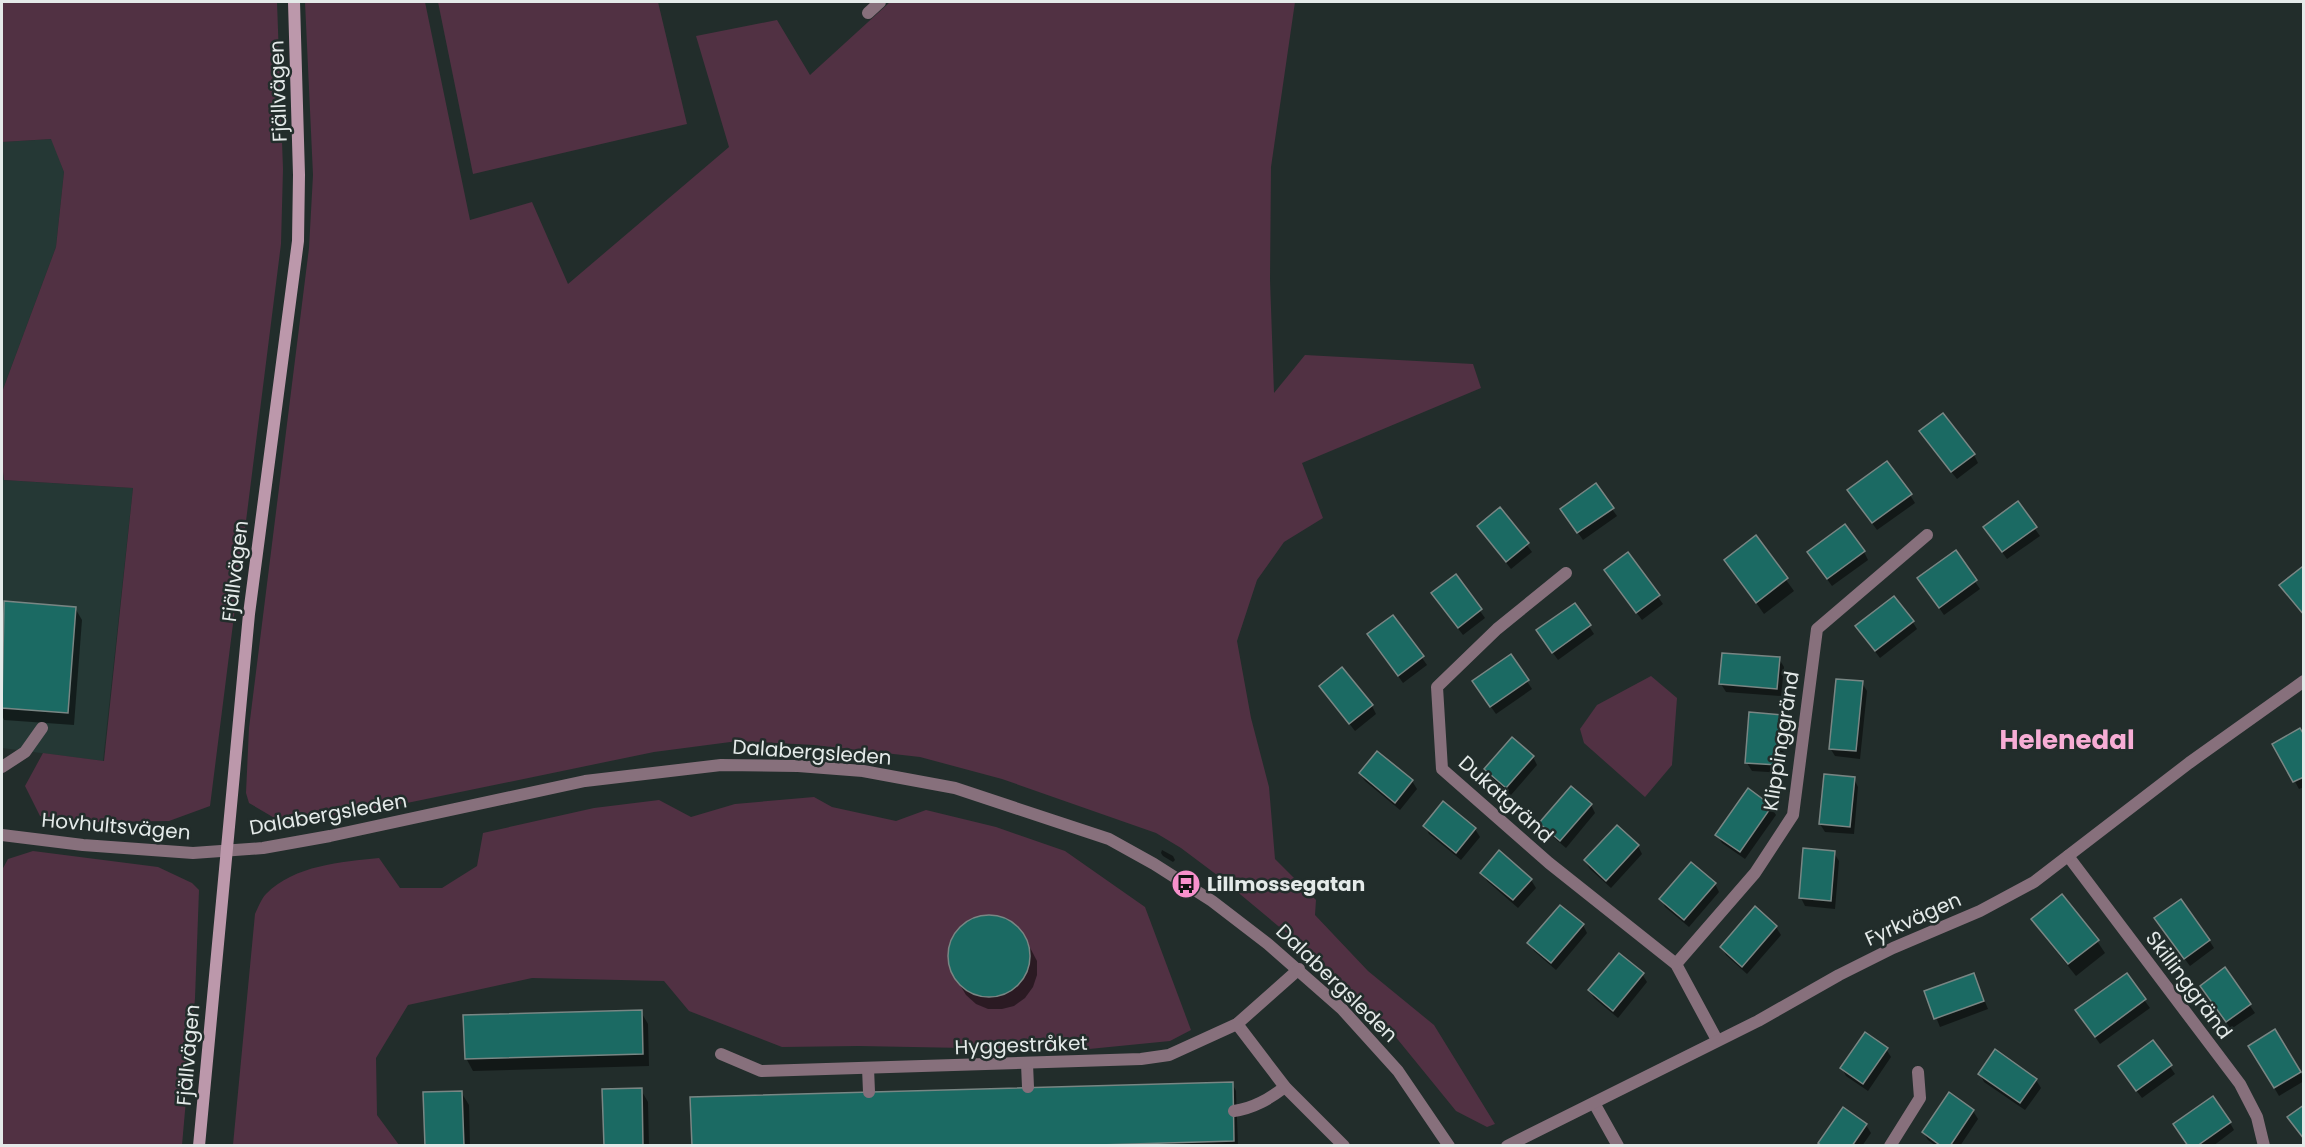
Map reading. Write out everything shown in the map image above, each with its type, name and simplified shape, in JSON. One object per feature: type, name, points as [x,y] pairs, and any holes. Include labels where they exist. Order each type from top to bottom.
[{"type":"street","name":"Fjällvägen","points":[[199,1146],[249,614],[298,241],[299,164],[294,2]]},
{"type":"street","points":[[868,13],[880,2]]},
{"type":"street","name":"Klippinggränd","points":[[1676,964],[1755,873],[1793,815],[1817,629],[1927,536]]},
{"type":"street","name":"Dukatgränd","points":[[1566,573],[1497,629],[1437,687],[1442,769],[1549,863],[1676,964],[1717,1040]]},
{"type":"street","name":"Fyrkvägen","points":[[1507,1146],[1758,1021],[1839,975],[1893,948],[1980,911],[2034,882],[2189,763],[2303,682]]},
{"type":"street","points":[[2,767],[25,752],[42,728]]},
{"type":"street","name":"Dalabergsleden","points":[[228,851],[283,845],[585,781],[721,765],[798,766],[863,771],[955,788],[1109,839],[1155,864],[1212,901],[1299,969],[1342,1009],[1398,1071],[1449,1146]]},
{"type":"street","name":"Hovhultsvägen","points":[[2,835],[105,847],[193,853],[228,851]]},
{"type":"street","name":"Skillinggränd","points":[[2068,856],[2240,1084],[2257,1117],[2264,1146]]},
{"type":"street","name":"Hyggestråket","points":[[721,1054],[761,1071],[1119,1061],[1169,1055],[1237,1023],[1299,969]]},
{"type":"street","points":[[1237,1023],[1285,1087],[1344,1146]]},
{"type":"street","points":[[1027,1064],[1028,1087]]},
{"type":"street","points":[[868,1068],[869,1092]]},
{"type":"street","points":[[1890,1146],[1920,1098],[1918,1072]]},
{"type":"street","points":[[1234,1111],[1250,1109],[1268,1100],[1285,1087]]},
{"type":"street","points":[[1594,1103],[1618,1146]]},
{"type":"shaded area","points":[[2,2],[277,2],[283,169],[281,244],[210,806],[169,821],[98,822],[40,816],[25,786],[43,753],[104,761],[133,488],[4,480],[2,392],[56,247],[64,172],[51,139],[2,142]]},
{"type":"shaded area","points":[[305,2],[425,2],[470,220],[532,202],[568,284],[729,147],[696,36],[777,20],[810,75],[890,2],[1295,2],[1271,167],[1270,280],[1274,393],[1305,355],[1473,364],[1481,388],[1302,463],[1323,518],[1284,542],[1257,580],[1237,641],[1251,718],[1269,787],[1275,859],[1316,900],[1315,915],[1368,971],[1434,1025],[1495,1124],[1487,1127],[1456,1111],[1390,1030],[1319,960],[1181,848],[1156,833],[1002,779],[920,757],[814,745],[738,741],[654,752],[402,804],[283,823],[249,803],[246,793],[249,728],[309,248],[313,175]]},
{"type":"shaded area","points":[[438,2],[658,2],[687,124],[473,174]]},
{"type":"shaded area","points":[[52,139],[64,172],[56,247],[2,392],[2,142]]},
{"type":"shaded area","points":[[2,465],[4,480],[133,488],[103,761],[2,748]]},
{"type":"shaded area","points":[[1651,676],[1677,698],[1672,765],[1645,797],[1584,743],[1580,729],[1597,705]]},
{"type":"shaded area","points":[[814,797],[832,807],[896,821],[926,810],[996,827],[1065,851],[1145,907],[1191,1030],[1170,1041],[1079,1050],[782,1047],[689,1011],[664,981],[532,978],[408,1005],[376,1058],[377,1115],[399,1145],[233,1145],[255,914],[264,896],[278,884],[304,871],[319,867],[379,858],[400,888],[442,888],[477,866],[483,833],[594,808],[659,800],[691,817],[735,804]]},
{"type":"shaded area","points":[[33,851],[158,867],[192,883],[199,890],[195,998],[182,1145],[2,1145],[2,870],[8,859]]},
{"type":"building","points":[[1943,413],[1975,454],[1951,472],[1919,431]]},
{"type":"building","points":[[1887,461],[1912,494],[1872,523],[1847,490]]},
{"type":"building","points":[[1596,483],[1614,508],[1577,533],[1560,509]]},
{"type":"building","points":[[2018,501],[2037,527],[2002,552],[1983,527]]},
{"type":"building","points":[[1500,507],[1529,543],[1506,562],[1477,526]]},
{"type":"building","points":[[1845,524],[1865,551],[1827,579],[1807,552]]},
{"type":"building","points":[[1756,535],[1788,578],[1756,603],[1724,560]]},
{"type":"building","points":[[1956,550],[1977,580],[1939,608],[1917,578]]},
{"type":"building","points":[[1628,552],[1660,595],[1636,613],[1604,570]]},
{"type":"building","points":[[2302,567],[2304,569],[2304,615],[2279,585]]},
{"type":"building","points":[[1456,574],[1482,609],[1458,628],[1431,593]]},
{"type":"building","points":[[1894,596],[1914,621],[1875,651],[1855,626]]},
{"type":"building","points":[[4,601],[76,607],[68,713],[2,708]]},
{"type":"building","points":[[1575,603],[1591,625],[1552,653],[1536,630]]},
{"type":"building","points":[[1393,615],[1424,656],[1398,676],[1367,634]]},
{"type":"building","points":[[1722,653],[1780,657],[1777,689],[1719,684]]},
{"type":"building","points":[[1511,654],[1529,680],[1490,707],[1472,681]]},
{"type":"building","points":[[1342,667],[1373,705],[1349,724],[1319,686]]},
{"type":"building","points":[[1836,679],[1863,681],[1856,751],[1829,749]]},
{"type":"building","points":[[1749,712],[1782,715],[1778,765],[1745,763]]},
{"type":"building","points":[[2300,728],[2304,735],[2304,777],[2293,782],[2272,744]]},
{"type":"building","points":[[1512,737],[1534,756],[1506,788],[1484,769]]},
{"type":"building","points":[[1377,751],[1413,780],[1395,803],[1359,773]]},
{"type":"building","points":[[1824,774],[1855,777],[1850,827],[1819,824]]},
{"type":"building","points":[[1571,786],[1592,804],[1560,841],[1539,823]]},
{"type":"building","points":[[1748,788],[1772,806],[1740,852],[1715,835]]},
{"type":"building","points":[[1443,801],[1476,828],[1456,853],[1423,826]]},
{"type":"building","points":[[1617,825],[1639,845],[1606,881],[1584,860]]},
{"type":"building","points":[[1803,848],[1835,851],[1831,901],[1799,898]]},
{"type":"building","points":[[1499,850],[1532,879],[1513,900],[1480,873]]},
{"type":"building","points":[[1691,862],[1716,883],[1684,920],[1659,899]]},
{"type":"building","points":[[2062,894],[2099,940],[2068,964],[2031,919]]},
{"type":"building","points":[[2181,899],[2210,940],[2184,959],[2154,918]]},
{"type":"building","points":[[1560,905],[1584,924],[1551,963],[1527,943]]},
{"type":"building","points":[[1755,906],[1777,926],[1742,967],[1720,947]]},
{"type":"building","points":[[981,915],[997,915],[1012,922],[1023,933],[1030,948],[1027,972],[1018,985],[997,997],[981,997],[966,990],[955,979],[948,964],[948,948],[955,933],[966,922]]},
{"type":"building","points":[[1619,953],[1644,973],[1613,1011],[1588,990]]},
{"type":"building","points":[[2225,967],[2251,1004],[2226,1022],[2200,986]]},
{"type":"building","points":[[1974,973],[1984,1001],[1934,1019],[1924,991]]},
{"type":"building","points":[[2127,973],[2146,999],[2095,1037],[2075,1010]]},
{"type":"building","points":[[642,1010],[643,1054],[465,1059],[463,1015]]},
{"type":"building","points":[[2275,1029],[2301,1072],[2274,1088],[2248,1046]]},
{"type":"building","points":[[1865,1032],[1888,1048],[1863,1084],[1840,1068]]},
{"type":"building","points":[[2153,1040],[2172,1065],[2136,1091],[2118,1066]]},
{"type":"building","points":[[1995,1049],[2037,1079],[2020,1103],[1978,1074]]},
{"type":"building","points":[[1233,1082],[1234,1141],[1064,1146],[692,1146],[690,1097]]},
{"type":"building","points":[[642,1088],[643,1146],[604,1146],[602,1089]]},
{"type":"building","points":[[462,1091],[464,1146],[425,1146],[423,1092]]},
{"type":"building","points":[[1949,1092],[1974,1110],[1950,1146],[1941,1146],[1922,1132]]},
{"type":"building","points":[[2213,1096],[2231,1122],[2197,1146],[2188,1146],[2173,1124]]},
{"type":"building","points":[[2304,1105],[2304,1139],[2287,1117]]},
{"type":"building","points":[[1843,1107],[1867,1124],[1852,1146],[1822,1146],[1818,1143]]},
{"type":"place","name":"Lillmossegatan","points":[[1186,884]]},
{"type":"district","name":"Helenedal","points":[[2067,740]]}]
